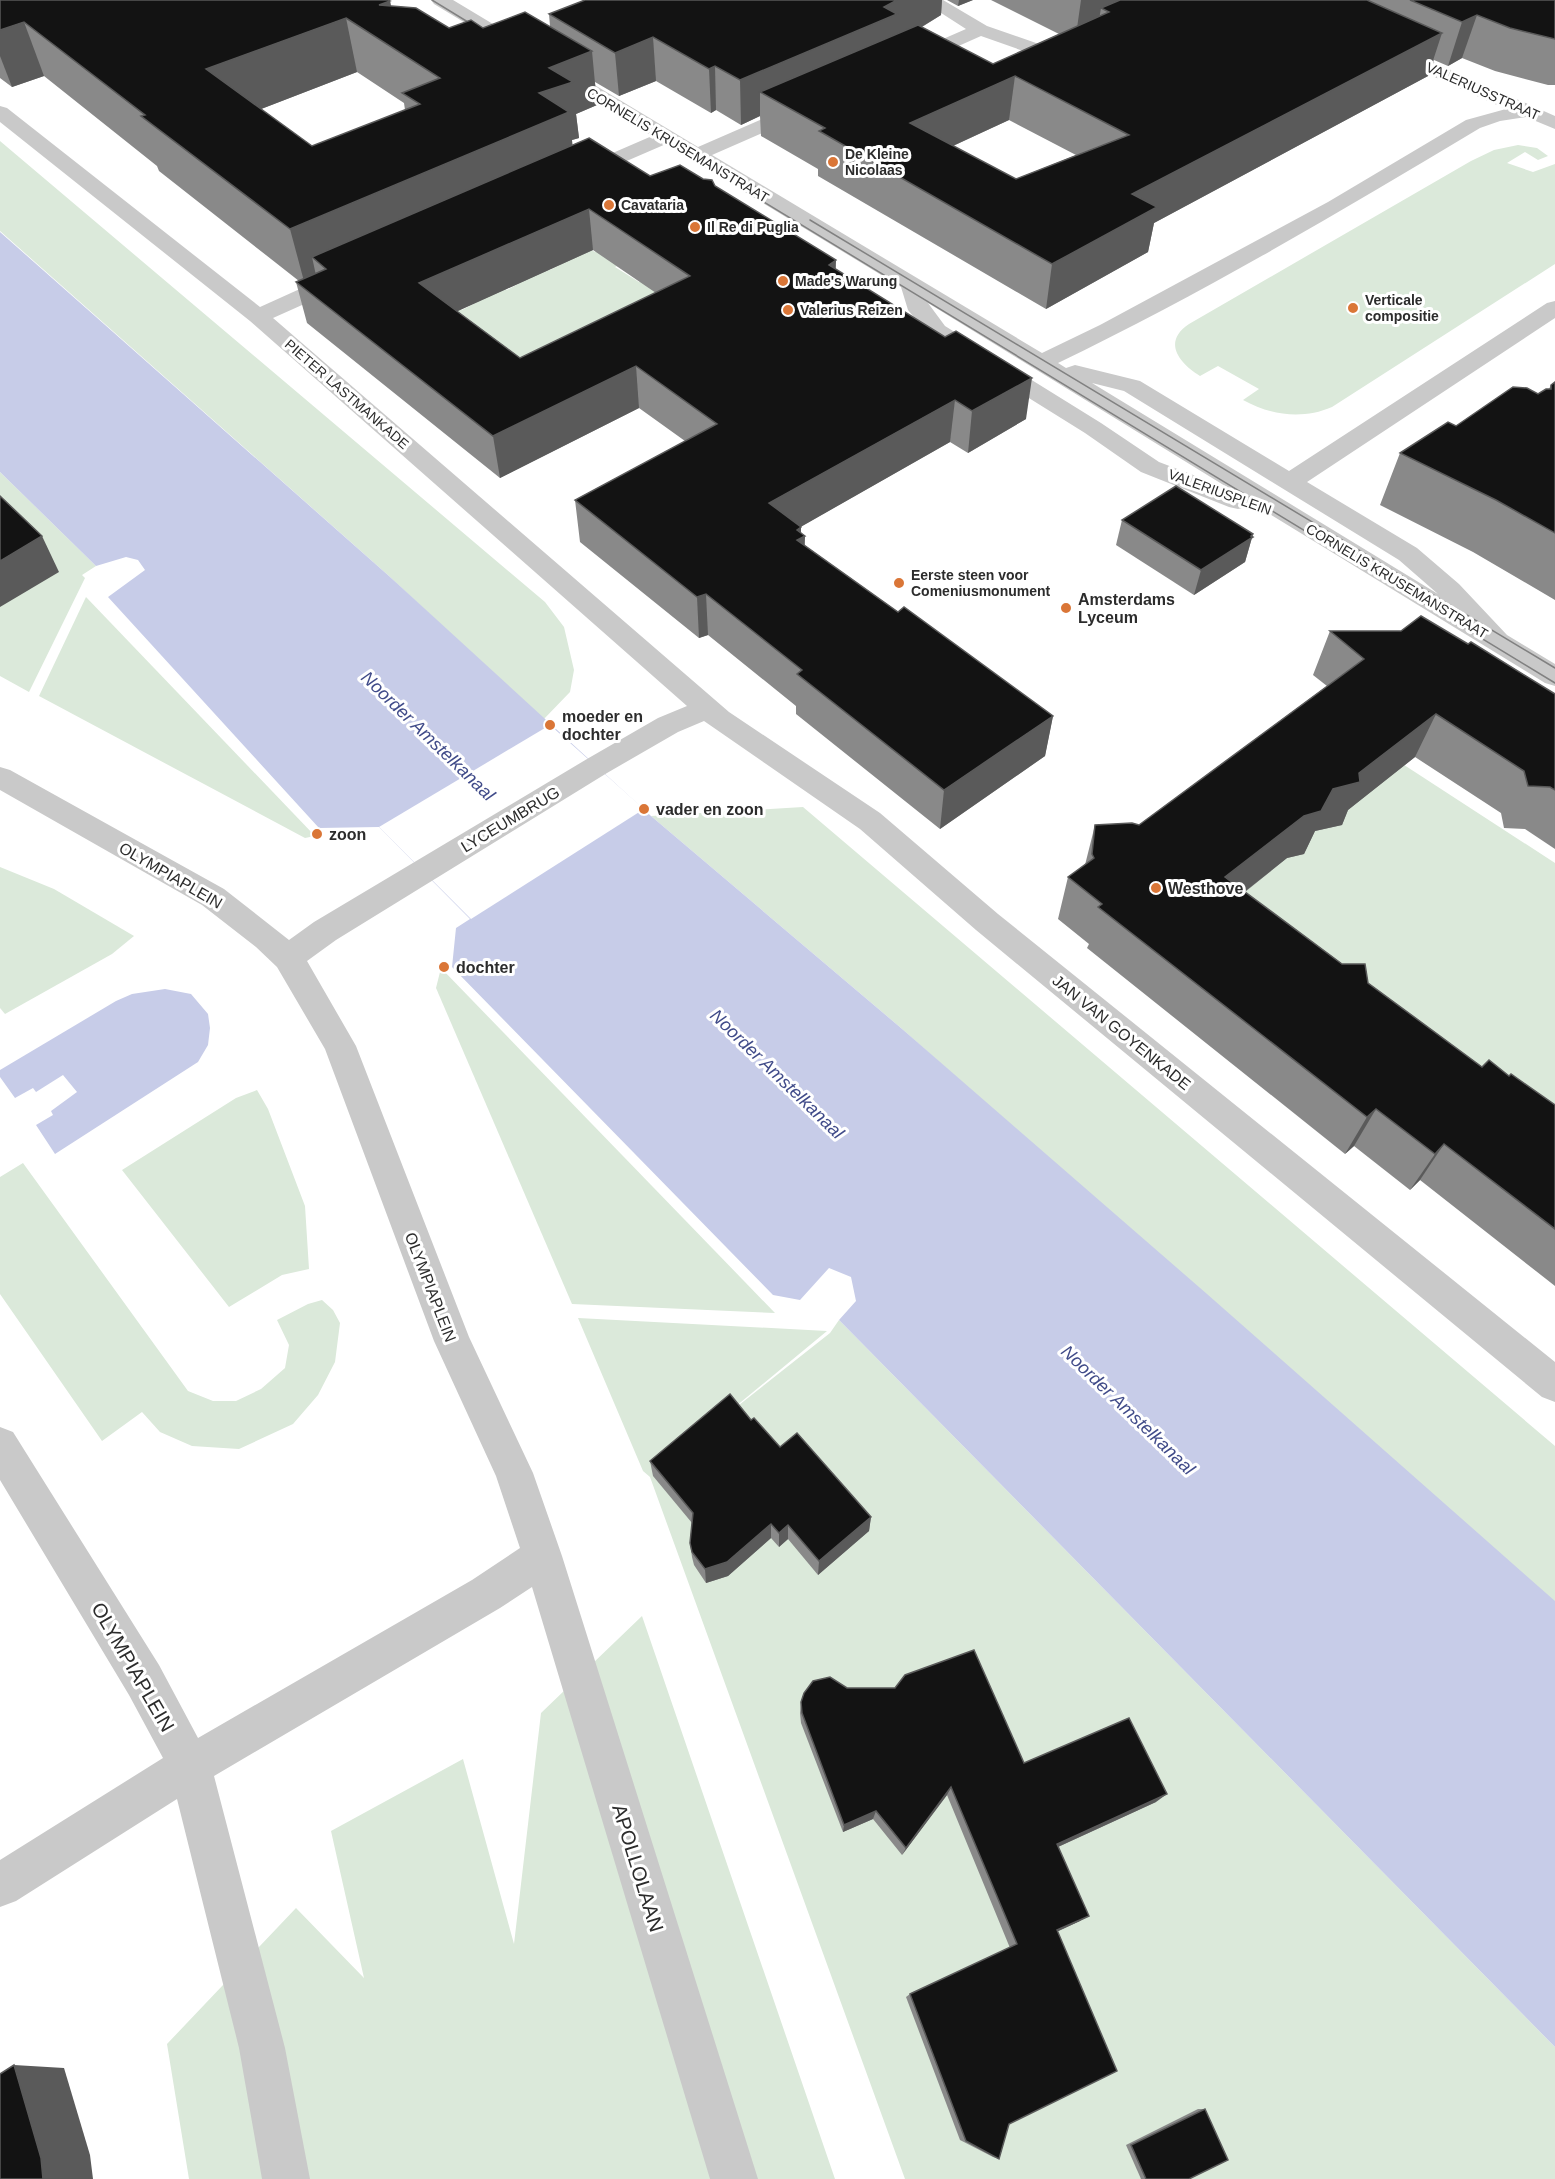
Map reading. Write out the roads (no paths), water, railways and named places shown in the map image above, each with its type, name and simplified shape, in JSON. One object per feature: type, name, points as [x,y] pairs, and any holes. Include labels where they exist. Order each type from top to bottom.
[{"type":"street","name":"CORNELIS KRUSEMANSTRAAT","points":[[440,0],[1041,362]]},
{"type":"street","points":[[930,0],[980,30],[1060,58],[1093,44]]},
{"type":"street","points":[[892,68],[980,30]]},
{"type":"street","name":"VALERIUSSTRAAT","points":[[1377,44],[1555,123]]},
{"type":"street","points":[[696,155],[819,101]]},
{"type":"street","points":[[1041,362],[1108,330],[1305,223],[1473,124],[1496,116],[1529,111]]},
{"type":"street","name":"PIETER LASTMANKADE","points":[[0,112],[258,316],[683,688]]},
{"type":"street","points":[[562,182],[666,137]]},
{"type":"street","points":[[258,316],[356,273]]},
{"type":"street","name":"VALERIUSPLEIN","points":[[911,284],[919,310],[937,331],[1093,428],[1150,467],[1225,496],[1297,520]]},
{"type":"street","name":"VALERIUSPLEIN","points":[[1041,362],[1132,387],[1288,483],[1555,309]]},
{"type":"street","name":"VALERIUSPLEIN","points":[[1041,362],[1297,520]]},
{"type":"street","points":[[1288,483],[1408,554],[1450,590],[1497,642]]},
{"type":"street","name":"CORNELIS KRUSEMANSTRAAT","points":[[1297,520],[1555,676]]},
{"type":"street","name":"JAN VAN GOYENKADE","points":[[683,688],[719,719],[870,821],[987,922],[1555,1385]]},
{"type":"street","name":"LYCEUMBRUG","points":[[288,958],[325,931],[597,766],[668,725],[707,709]]},
{"type":"street","name":"OLYMPIAPLEIN","points":[[0,777],[213,897],[267,938],[288,958],[340,1046],[452,1341],[514,1473],[542,1556]]},
{"type":"street","name":"OLYMPIAPLEIN","points":[[0,1445],[144,1680],[190,1766]]},
{"type":"street","points":[[0,1885],[190,1766],[486,1594],[542,1556]]},
{"type":"street","name":"APOLLOLAAN","points":[[542,1556],[734,2179]]},
{"type":"street","points":[[190,1766],[262,2048],[286,2179]]},
{"type":"water","name":"Noorder Amstelkanaal","points":[[0,232],[389,576],[651,816],[901,1028],[1555,1601],[1555,2047],[839,1320],[856,1301],[851,1277],[829,1268],[800,1300],[773,1295],[452,967],[456,928],[470,919],[379,827],[319,828],[108,597],[145,570],[138,560],[126,557],[96,566],[0,472]]},
{"type":"water","points":[[165,989],[191,994],[208,1014],[210,1028],[208,1045],[198,1062],[55,1154],[36,1125],[53,1115],[51,1111],[77,1092],[63,1075],[36,1092],[33,1088],[15,1098],[0,1077],[0,1070],[116,1001],[132,994]]},
{"type":"tram line","points":[[432,0],[481,30]]},
{"type":"tram line","points":[[582,81],[761,190]]},
{"type":"tram line","points":[[583,92],[1555,683]]},
{"type":"tram line","points":[[810,220],[1555,668]]},
{"type":"place","name":"De Kleine Nicolaas","points":[[833,162]]},
{"type":"place","name":"Cavataria","points":[[609,205]]},
{"type":"place","name":"Il Re di Puglia","points":[[695,227]]},
{"type":"place","name":"Made's Warung","points":[[783,281]]},
{"type":"place","name":"Verticale compositie","points":[[1353,308]]},
{"type":"place","name":"Valerius Reizen","points":[[788,310]]},
{"type":"place","name":"Eerste steen voor Comeniusmonument","points":[[899,583]]},
{"type":"place","name":"Amsterdams Lyceum","points":[[1066,608]]},
{"type":"place","name":"moeder en dochter","points":[[550,725]]},
{"type":"place","name":"vader en zoon","points":[[644,809]]},
{"type":"place","name":"zoon","points":[[317,834]]},
{"type":"place","name":"Westhove","points":[[1156,888]]},
{"type":"place","name":"dochter","points":[[444,967]]}]
